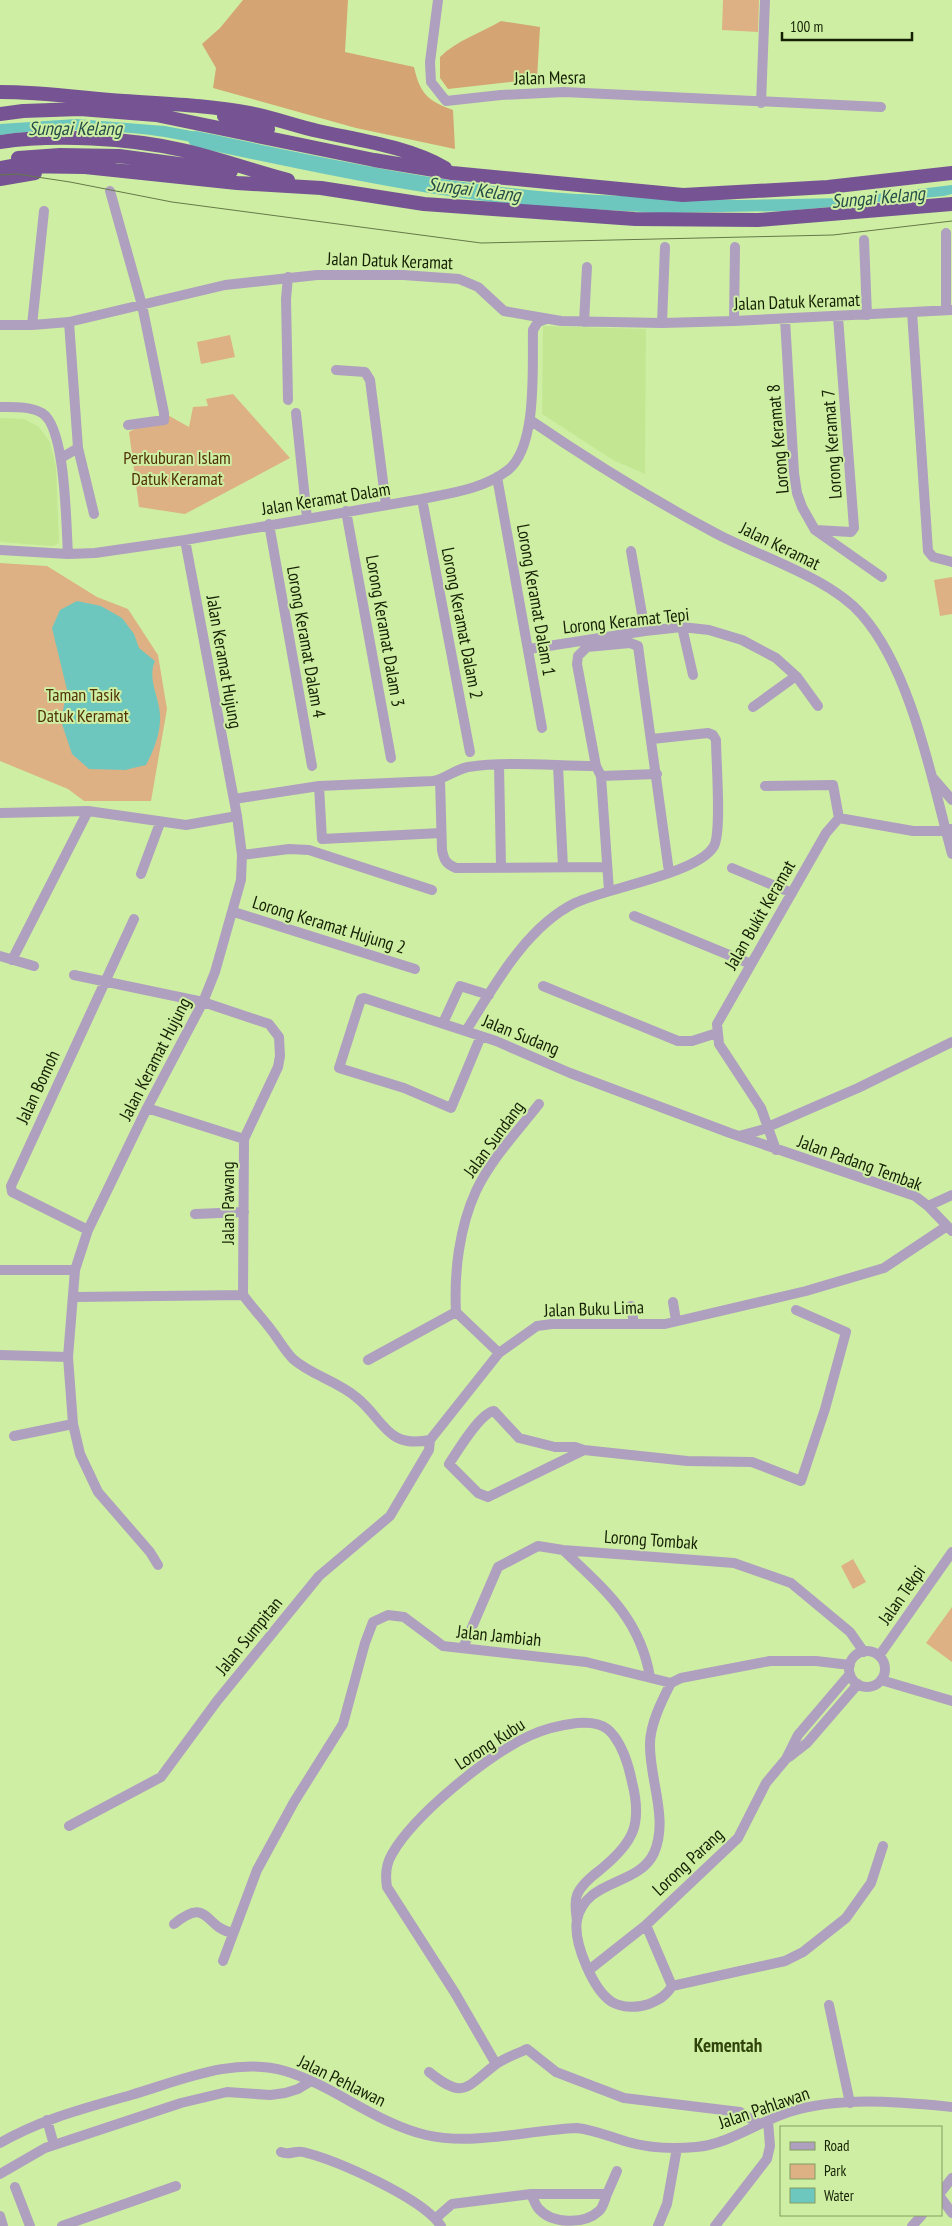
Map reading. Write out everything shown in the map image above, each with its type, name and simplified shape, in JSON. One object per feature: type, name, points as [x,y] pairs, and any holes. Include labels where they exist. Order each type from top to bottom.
[{"type":"highway","points":[[0,93],[38,92],[123,101],[204,105],[251,113],[432,160],[452,173]]},
{"type":"highway","points":[[0,93],[106,96],[201,109],[374,160]]},
{"type":"highway","points":[[0,114],[23,111],[80,109],[156,115],[374,160],[452,173],[683,195],[828,187],[952,173]]},
{"type":"highway","points":[[0,142],[81,139],[128,142],[182,150],[321,188],[424,204],[635,220],[758,220],[952,204]]},
{"type":"highway","points":[[0,159],[60,155],[119,156],[281,178]]},
{"type":"highway","points":[[0,168],[12,166],[85,167],[237,183],[321,188]]},
{"type":"highway","points":[[0,179],[85,167]]},
{"type":"street","name":"Jalan Mesra","points":[[438,0],[430,62],[432,82],[446,101],[564,92],[761,103],[881,107]]},
{"type":"street","points":[[761,103],[765,0]]},
{"type":"street","points":[[110,190],[142,305],[164,420],[128,425]]},
{"type":"street","points":[[32,325],[44,212]]},
{"type":"street","points":[[946,233],[949,310]]},
{"type":"street","points":[[864,240],[867,315]]},
{"type":"street","points":[[662,323],[666,247]]},
{"type":"street","points":[[734,321],[735,247]]},
{"type":"street","points":[[584,322],[587,267]]},
{"type":"street","name":"Jalan Datuk Keramat","points":[[0,325],[69,322],[225,285],[288,277],[404,275],[459,279],[478,286],[499,308],[521,315],[584,322],[662,323],[734,321],[949,310]]},
{"type":"street","points":[[288,277],[286,299],[288,400]]},
{"type":"street","points":[[912,312],[928,551],[933,557],[952,562]]},
{"type":"street","points":[[521,315],[533,330],[538,322],[546,319]]},
{"type":"street","name":"Lorong Keramat 7","points":[[815,530],[851,532],[854,528],[838,317]]},
{"type":"street","name":"Lorong Keramat 8","points":[[785,319],[796,486],[802,507],[815,530],[882,577]]},
{"type":"street","points":[[69,322],[78,448],[94,514]]},
{"type":"street","name":"Jalan Keramat Dalam","points":[[0,550],[68,554],[95,553],[185,540],[422,499],[472,488],[497,478],[517,460],[528,436],[533,330]]},
{"type":"street","points":[[336,370],[365,372],[370,380],[386,505]]},
{"type":"street","points":[[0,407],[26,408],[41,413],[51,420],[56,431],[61,458],[68,554]]},
{"type":"street","points":[[296,413],[307,518]]},
{"type":"street","name":"Jalan Keramat","points":[[530,420],[646,495],[719,535],[846,598],[882,643],[904,685],[930,776],[949,830],[952,852]]},
{"type":"street","points":[[61,458],[78,448]]},
{"type":"street","name":"Lorong Keramat Dalam 1","points":[[497,478],[542,728]]},
{"type":"street","name":"Lorong Keramat Dalam 2","points":[[422,499],[470,752]]},
{"type":"street","name":"Lorong Keramat Dalam 3","points":[[346,511],[391,758]]},
{"type":"street","name":"Lorong Keramat Dalam 4","points":[[269,524],[312,766]]},
{"type":"street","name":"Jalan Keramat Hujung","points":[[158,1565],[150,1552],[98,1492],[80,1454],[73,1424],[68,1357],[75,1270],[88,1230],[147,1108],[203,1002],[215,972],[234,912],[241,880],[242,855],[238,816],[185,540]]},
{"type":"street","points":[[631,551],[645,631]]},
{"type":"street","points":[[682,627],[693,675]]},
{"type":"street","name":"Lorong Keramat Tepi","points":[[529,649],[682,627],[709,630],[742,640],[776,658],[796,676],[818,706]]},
{"type":"street","points":[[608,891],[601,776],[596,766],[577,664],[578,656],[586,647],[630,643],[638,646],[669,872]]},
{"type":"street","points":[[753,707],[796,676]]},
{"type":"street","points":[[466,1031],[498,977],[526,943],[552,918],[575,903],[608,891],[649,881],[705,857],[714,845],[719,824],[716,740],[713,735],[708,733],[652,739]]},
{"type":"street","points":[[234,798],[319,786],[440,780],[457,769],[499,765],[596,766]]},
{"type":"street","points":[[499,765],[502,866]]},
{"type":"street","points":[[558,766],[563,866]]},
{"type":"street","points":[[601,776],[657,774]]},
{"type":"street","name":"Jalan Keramat","points":[[930,776],[952,800]]},
{"type":"street","points":[[440,780],[444,860],[448,865],[456,868],[502,866],[607,867]]},
{"type":"street","points":[[765,786],[833,785],[839,818],[913,831],[949,830]]},
{"type":"street","points":[[319,786],[322,838],[442,833]]},
{"type":"street","points":[[0,812],[88,811],[160,823],[195,824],[238,816]]},
{"type":"street","points":[[12,960],[88,811]]},
{"type":"street","name":"Jalan Bukit Keramat","points":[[717,1032],[717,1024],[751,964],[826,833],[839,818]]},
{"type":"street","points":[[141,874],[160,823]]},
{"type":"street","points":[[242,855],[289,849],[309,850],[432,890]]},
{"type":"street","points":[[732,868],[792,893]]},
{"type":"street","name":"Lorong Keramat Hujung 2","points":[[234,912],[415,969]]},
{"type":"street","points":[[634,916],[751,964]]},
{"type":"street","name":"Jalan Bomoh","points":[[88,1230],[12,1192],[11,1186],[134,919]]},
{"type":"street","points":[[0,956],[34,966]]},
{"type":"street","name":"Jalan Pawang","points":[[74,974],[203,1002],[269,1024],[279,1036],[280,1056],[278,1067],[244,1139],[243,1295]]},
{"type":"street","points":[[443,1024],[460,986],[488,995]]},
{"type":"street","points":[[543,986],[678,1041],[699,1039],[717,1032],[719,1044],[761,1108],[776,1150]]},
{"type":"street","name":"Jalan Sudang","points":[[481,1036],[451,1108],[404,1088],[342,1070],[339,1067],[362,999],[481,1036],[776,1150]]},
{"type":"street","points":[[738,1136],[768,1126],[858,1088],[952,1042]]},
{"type":"street","name":"Jalan Sundang","points":[[456,1312],[460,1241],[476,1192],[498,1155],[539,1104]]},
{"type":"street","points":[[147,1108],[244,1139]]},
{"type":"street","name":"Jalan Padang Tembak","points":[[776,1150],[915,1196],[928,1206],[950,1229]]},
{"type":"street","points":[[928,1206],[952,1195]]},
{"type":"street","points":[[194,1214],[244,1212]]},
{"type":"street","name":"Jalan Buku Lima","points":[[430,1440],[499,1353],[537,1326],[552,1324],[665,1324],[806,1291],[884,1268],[950,1229]]},
{"type":"street","points":[[0,1270],[75,1270]]},
{"type":"street","points":[[74,1297],[243,1295],[293,1359],[311,1371],[346,1389],[358,1398],[387,1433],[398,1440],[408,1442],[430,1440]]},
{"type":"street","points":[[673,1302],[676,1321]]},
{"type":"street","points":[[630,1306],[634,1324]]},
{"type":"street","points":[[584,1450],[488,1497],[478,1494],[449,1464],[474,1428],[489,1412],[494,1411],[519,1438],[555,1447],[575,1447],[584,1450],[660,1459],[752,1462],[801,1481],[826,1410],[846,1332],[796,1310]]},
{"type":"street","points":[[368,1360],[456,1312],[499,1353]]},
{"type":"street","points":[[0,1355],[68,1357]]},
{"type":"street","points":[[14,1436],[73,1424]]},
{"type":"street","name":"Jalan Sumpitan","points":[[69,1826],[161,1777],[217,1701],[319,1576],[390,1516],[428,1450],[430,1440]]},
{"type":"street","name":"Lorong Tombak","points":[[463,1648],[498,1567],[538,1546],[563,1550],[734,1562],[791,1583],[850,1632],[864,1652]]},
{"type":"street","points":[[563,1550],[614,1598],[631,1622],[648,1659],[650,1677]]},
{"type":"street","name":"Jalan Tekpi","points":[[879,1656],[952,1552]]},
{"type":"street","name":"Jalan Jambiah","points":[[223,1961],[257,1870],[294,1802],[343,1724],[365,1643],[374,1622],[388,1615],[404,1617],[443,1646],[586,1662],[671,1683]]},
{"type":"street","points":[[577,1921],[591,1895],[607,1885],[634,1874],[645,1866],[654,1852],[659,1821],[650,1742],[658,1714],[671,1683],[681,1678],[770,1661],[816,1661],[850,1670],[858,1684],[873,1686],[881,1680],[884,1665],[879,1656],[864,1652],[855,1657],[850,1670]]},
{"type":"street","name":"Lorong Parang","points":[[786,1759],[798,1735],[850,1670]]},
{"type":"street","points":[[881,1680],[952,1701]]},
{"type":"street","name":"Lorong Parang","points":[[589,1970],[646,1925],[738,1838],[766,1783],[786,1759],[807,1743],[858,1684]]},
{"type":"street","name":"Lorong Kubu","points":[[496,2064],[455,1993],[408,1923],[387,1887],[385,1876],[391,1855],[417,1820],[481,1766],[528,1736],[566,1724],[585,1723],[600,1725],[616,1737],[631,1778],[637,1810],[633,1832],[627,1846],[590,1877],[577,1894],[575,1907],[583,1957],[598,1988],[611,2001],[624,2006],[642,2006],[658,2000],[667,1995],[672,1986]]},
{"type":"street","points":[[646,1925],[672,1986],[785,1961],[803,1952],[846,1918],[871,1883],[883,1846]]},
{"type":"street","points":[[174,1924],[186,1914],[198,1912],[209,1916],[218,1929],[233,1933]]},
{"type":"street","points":[[829,2005],[850,2103]]},
{"type":"street","points":[[429,2072],[446,2086],[462,2089],[474,2084],[496,2064],[527,2049],[556,2072],[624,2098],[740,2112],[764,2123],[770,2146],[767,2159],[716,2226]]},
{"type":"street","name":"Jalan Pehlawan","points":[[0,2143],[46,2120],[209,2072],[229,2068],[266,2067],[283,2070],[311,2081],[399,2127],[428,2135],[456,2138],[577,2128],[593,2130],[629,2142],[677,2148]]},
{"type":"street","points":[[0,2174],[54,2145],[182,2103],[227,2092],[270,2095],[285,2093],[298,2089],[311,2081]]},
{"type":"street","name":"Jalan Pahlawan","points":[[677,2148],[698,2147],[724,2140],[788,2112],[821,2105],[850,2103],[952,2107]]},
{"type":"street","points":[[46,2120],[54,2145]]},
{"type":"street","points":[[658,2226],[667,2204],[677,2148]]},
{"type":"street","points":[[281,2152],[286,2154],[303,2152],[356,2170],[395,2191],[439,2222],[452,2204],[531,2194],[607,2194]]},
{"type":"street","points":[[531,2194],[538,2209],[555,2219],[575,2221],[590,2217],[600,2211],[617,2171]]},
{"type":"street","points":[[942,2191],[952,2178]]},
{"type":"street","points":[[62,2226],[176,2186]]},
{"type":"street","points":[[15,2187],[30,2226]]},
{"type":"street","points":[[942,2199],[952,2213]]},
{"type":"street","points":[[0,2216],[3,2226]]},
{"type":"street","points":[[912,2226],[921,2216]]},
{"type":"shaded area","points":[[243,0],[348,0],[345,52],[414,67],[419,84],[426,95],[431,100],[453,110],[455,149],[356,128],[213,88],[216,68],[202,44],[220,28]]},
{"type":"shaded area","points":[[501,21],[540,27],[537,79],[448,89],[440,78],[440,57],[461,41]]},
{"type":"shaded area","points":[[543,326],[646,329],[645,474],[613,460],[542,414]]},
{"type":"shaded area","points":[[0,418],[24,419],[39,427],[50,442],[56,467],[59,543],[53,546],[0,542]]},
{"type":"green space","points":[[723,0],[759,0],[758,32],[722,30]]},
{"type":"green space","points":[[230,335],[235,357],[201,364],[197,342]]},
{"type":"green space","name":"Perkuburan Islam Datuk Keramat","points":[[233,394],[290,458],[185,514],[139,507],[129,432],[164,413],[189,427],[193,407],[208,406],[206,399]]},
{"type":"green space","name":"Taman Tasik Datuk Keramat","points":[[0,563],[47,566],[97,597],[128,609],[158,655],[167,709],[151,801],[84,801],[68,789],[0,761]]},
{"type":"green space","points":[[952,577],[952,614],[940,616],[934,580]]},
{"type":"green space","points":[[853,1559],[866,1582],[853,1589],[841,1566]]},
{"type":"green space","points":[[952,1607],[952,1662],[926,1643]]},
{"type":"water","points":[[76,119],[165,126],[218,136],[217,148],[164,137],[109,131],[54,131],[0,135],[0,124]]},
{"type":"water","points":[[952,185],[952,194],[944,196],[787,211],[661,213],[571,208],[571,194],[738,200],[844,198]]},
{"type":"water","points":[[77,601],[101,606],[122,618],[134,634],[139,648],[155,661],[152,674],[160,721],[156,741],[146,765],[125,770],[89,769],[72,754],[61,721],[67,690],[52,628],[60,610]]},
{"type":"waterway","name":"Sungai Kelang","points":[[196,139],[393,179],[493,194],[593,203]]},
{"type":"tram line","points":[[0,175],[17,174],[70,182],[172,202],[481,243],[833,235],[952,221]]},
{"type":"district","name":"Kementah","points":[[728,2045]]}]
